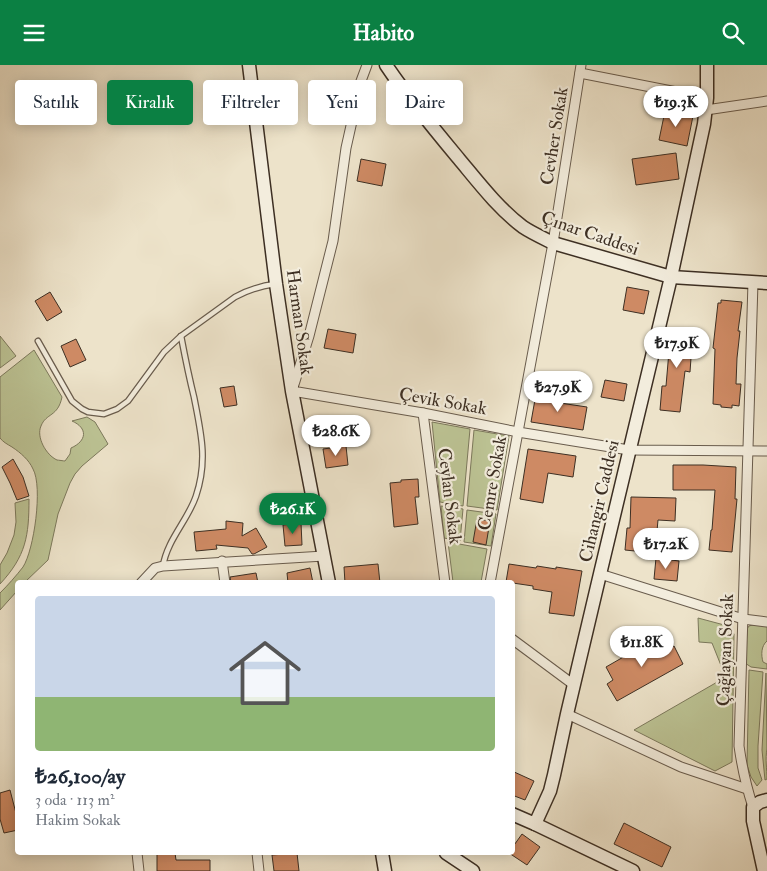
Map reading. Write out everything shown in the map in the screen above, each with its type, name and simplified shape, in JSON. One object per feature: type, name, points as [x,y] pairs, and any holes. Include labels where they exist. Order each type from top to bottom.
[{"type":"street","name":"Harman Sokak","points":[[249,65],[276,284],[292,391],[329,580]]},
{"type":"street","points":[[292,391],[309,337],[333,241],[346,148],[361,81],[367,65]]},
{"type":"street","name":"Çınar Caddesi","points":[[386,65],[412,102],[475,179],[524,228],[553,243],[671,277],[767,283]]},
{"type":"street","name":"Cihangir Caddesi","points":[[535,824],[550,791],[554,775],[671,277],[704,124],[707,65]]},
{"type":"street","points":[[580,69],[706,104],[767,101]]},
{"type":"street","name":"Cevher Sokak","points":[[553,243],[580,69]]},
{"type":"street","name":"Cemre Sokak","points":[[491,580],[553,243]]},
{"type":"street","name":"Çağlayan Sokak","points":[[753,282],[739,746],[747,789],[753,807]]},
{"type":"street","name":"Çevik Sokak","points":[[292,391],[629,450],[767,451]]},
{"type":"street","name":"Ceylan Sokak","points":[[423,413],[445,580]]},
{"type":"street","points":[[144,580],[155,568],[163,566],[324,556]]},
{"type":"street","points":[[222,561],[225,580]]},
{"type":"street","points":[[600,574],[743,619],[767,622]]},
{"type":"street","points":[[515,641],[574,685]]},
{"type":"street","points":[[567,714],[681,767],[747,789]]},
{"type":"street","points":[[764,871],[755,828],[753,807],[767,800]]},
{"type":"street","points":[[515,815],[632,871]]},
{"type":"street","points":[[137,855],[139,871]]},
{"type":"street","points":[[257,855],[259,871]]},
{"type":"street","points":[[382,855],[385,871]]},
{"type":"street","points":[[449,855],[473,871]]},
{"type":"lane","points":[[38,341],[72,401],[82,409],[104,414],[117,409],[128,401],[164,352],[181,337],[239,295],[255,287],[276,284]]},
{"type":"lane","points":[[163,566],[168,551],[193,506],[199,484],[202,461],[202,437],[181,337]]},
{"type":"green space","points":[[0,336],[16,356],[0,368]]},
{"type":"green space","points":[[34,350],[62,397],[58,408],[43,422],[40,430],[43,445],[53,458],[65,461],[70,454],[71,448],[80,442],[84,435],[81,427],[72,421],[87,417],[95,422],[108,444],[82,466],[70,483],[58,514],[48,560],[27,580],[15,580],[15,593],[0,610],[0,593],[23,567],[31,547],[36,518],[37,490],[36,478],[29,463],[22,454],[0,438],[0,377]]},
{"type":"green space","points":[[432,422],[470,429],[463,506],[440,502]]},
{"type":"green space","points":[[474,430],[509,436],[497,510],[467,506]]},
{"type":"green space","points":[[29,499],[27,535],[21,555],[0,584],[0,565],[14,535],[16,522],[15,503]]},
{"type":"green space","points":[[441,506],[463,509],[460,541],[444,538]]},
{"type":"green space","points":[[467,510],[496,514],[491,546],[464,542]]},
{"type":"green space","points":[[448,542],[487,549],[481,580],[453,580]]},
{"type":"green space","points":[[698,618],[728,626],[734,634],[732,762],[715,771],[634,730],[719,681],[722,668],[712,643],[699,642]]},
{"type":"green space","points":[[756,624],[767,625],[767,641],[762,654],[763,662],[767,664],[767,669],[751,667],[745,663],[747,629],[749,626]]},
{"type":"green space","points":[[749,670],[763,672],[758,746],[758,768],[762,780],[757,786],[751,777],[747,765]]},
{"type":"green space","points":[[766,673],[767,779],[765,780],[762,750]]},
{"type":"building","points":[[665,111],[693,116],[687,146],[659,140]]},
{"type":"building","points":[[676,153],[679,179],[636,185],[632,159]]},
{"type":"building","points":[[361,159],[386,164],[382,186],[357,181]]},
{"type":"building","points":[[627,287],[649,291],[644,314],[623,310]]},
{"type":"building","points":[[50,292],[62,312],[47,321],[35,301]]},
{"type":"building","points":[[721,300],[742,302],[738,331],[740,331],[736,384],[741,384],[739,406],[732,405],[732,408],[713,404],[715,349],[713,348],[718,303],[721,303]]},
{"type":"building","points":[[671,328],[693,330],[690,372],[685,371],[680,412],[660,410],[662,386],[666,386]]},
{"type":"building","points":[[328,329],[356,334],[353,353],[324,348]]},
{"type":"building","points":[[76,339],[86,360],[70,367],[61,346]]},
{"type":"building","points":[[605,380],[627,384],[624,401],[601,397]]},
{"type":"building","points":[[234,386],[237,405],[224,407],[220,388]]},
{"type":"building","points":[[536,394],[561,398],[560,403],[587,407],[583,430],[531,422]]},
{"type":"building","points":[[346,446],[348,465],[326,468],[323,449]]},
{"type":"building","points":[[528,449],[576,456],[573,477],[548,473],[543,503],[520,499]]},
{"type":"building","points":[[13,459],[23,477],[29,496],[17,500],[2,467]]},
{"type":"building","points":[[673,465],[736,467],[735,499],[737,499],[732,552],[709,550],[715,490],[673,490]]},
{"type":"building","points":[[418,479],[419,497],[415,497],[418,524],[394,527],[390,483]]},
{"type":"building","points":[[631,497],[676,498],[675,521],[658,520],[655,553],[625,550],[627,528],[630,528]]},
{"type":"building","points":[[477,519],[490,521],[486,545],[473,542]]},
{"type":"building","points":[[226,521],[243,523],[242,536],[256,528],[267,547],[254,554],[248,548],[216,545],[217,549],[196,551],[194,532],[226,529]]},
{"type":"building","points":[[301,523],[302,545],[285,546],[283,525]]},
{"type":"building","points":[[656,558],[679,561],[677,581],[654,579]]},
{"type":"building","points":[[378,564],[380,580],[345,580],[344,567]]},
{"type":"building","points":[[509,564],[582,571],[574,616],[549,613],[552,592],[533,589],[533,586],[515,583],[515,580],[506,580]]},
{"type":"building","points":[[310,568],[312,580],[288,580],[287,573]]},
{"type":"building","points":[[256,573],[257,580],[230,580],[230,577]]},
{"type":"building","points":[[660,636],[668,649],[674,646],[683,664],[617,701],[607,684],[613,680],[606,667]]},
{"type":"building","points":[[515,772],[534,781],[525,800],[515,796]]},
{"type":"building","points":[[10,790],[15,809],[15,831],[4,833],[0,819],[0,793]]},
{"type":"building","points":[[624,823],[671,847],[662,867],[614,844]]},
{"type":"building","points":[[522,834],[540,847],[527,865],[512,855],[515,855],[515,844]]},
{"type":"building","points":[[157,855],[175,855],[176,860],[210,860],[210,871],[157,871]]},
{"type":"building","points":[[272,855],[297,855],[299,871],[274,871]]}]
